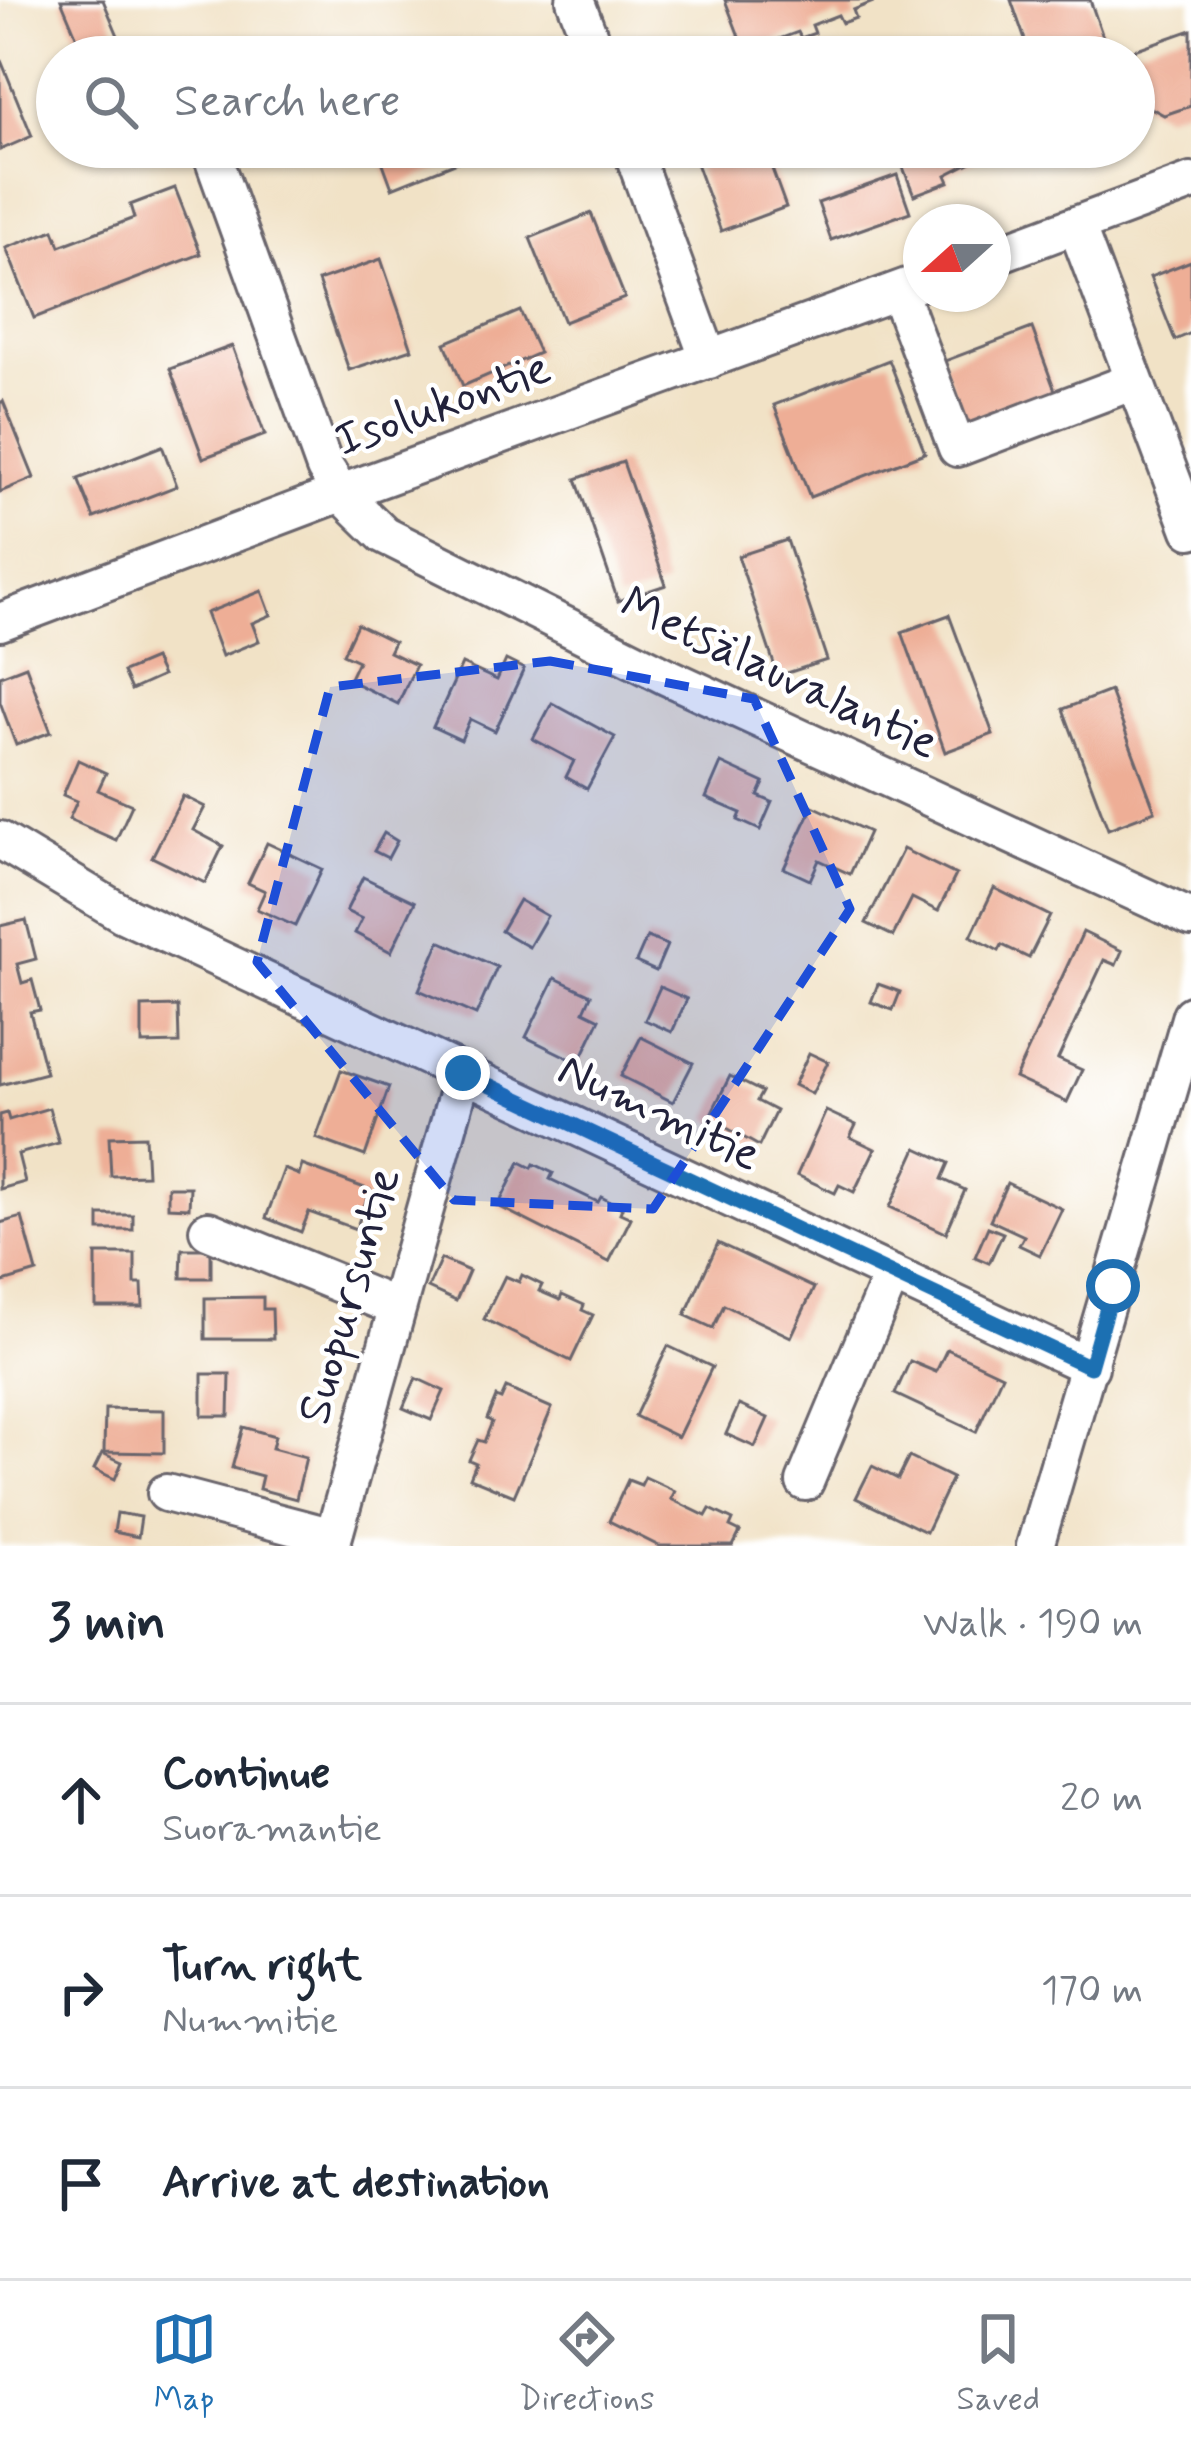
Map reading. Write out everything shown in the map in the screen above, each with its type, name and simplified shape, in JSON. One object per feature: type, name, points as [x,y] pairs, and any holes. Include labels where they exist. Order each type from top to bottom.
[{"type":"street","points":[[575,0],[589,36]]},
{"type":"street","name":"Metsälauvalantie","points":[[216,168],[325,468],[341,493],[384,535],[668,677],[1191,918]]},
{"type":"street","points":[[639,168],[709,360]]},
{"type":"street","points":[[1011,249],[1191,182]]},
{"type":"street","points":[[1076,225],[1191,530]]},
{"type":"street","name":"Isolukontie","points":[[0,622],[903,289]]},
{"type":"street","points":[[918,312],[957,448],[1134,381]]},
{"type":"street","name":"Nummitie","points":[[0,840],[124,914],[1090,1367]]},
{"type":"street","points":[[1035,1546],[1191,1015]]},
{"type":"street","name":"Suopursuntie","points":[[332,1541],[463,1073]]},
{"type":"street","points":[[208,1230],[396,1307]]},
{"type":"street","points":[[805,1483],[892,1274]]},
{"type":"street","points":[[166,1493],[332,1541]]},
{"type":"highlighted area","points":[[550,661],[754,699],[850,909],[653,1209],[454,1200],[257,962],[330,687]]},
{"type":"building","points":[[61,0],[103,0],[118,36],[76,36]]},
{"type":"building","points":[[725,0],[878,0],[853,10],[856,18],[842,23],[838,15],[812,25],[815,33],[807,36],[798,32],[739,36]]},
{"type":"building","points":[[1011,0],[1090,0],[1103,36],[1024,36]]},
{"type":"building","points":[[1191,30],[1191,106],[1164,115],[1155,110],[1155,43]]},
{"type":"building","points":[[0,58],[32,136],[0,150]]},
{"type":"building","points":[[385,168],[442,168],[392,188]]},
{"type":"building","points":[[698,168],[772,168],[786,207],[721,231]]},
{"type":"building","points":[[903,168],[960,168],[946,175],[949,182],[914,195]]},
{"type":"building","points":[[897,175],[907,204],[903,204],[903,214],[831,240],[818,203]]},
{"type":"building","points":[[175,188],[201,254],[34,318],[6,248],[54,230],[60,246],[134,218],[130,205]]},
{"type":"building","points":[[591,213],[625,298],[564,322],[530,238]]},
{"type":"building","points":[[381,259],[412,349],[349,370],[318,281]]},
{"type":"building","points":[[1191,261],[1191,333],[1175,340],[1150,277]]},
{"type":"building","points":[[520,311],[539,353],[463,386],[445,343]]},
{"type":"building","points":[[1032,328],[1057,396],[968,430],[942,362]]},
{"type":"building","points":[[232,346],[265,435],[203,458],[170,369]]},
{"type":"building","points":[[889,360],[925,453],[810,497],[774,405]]},
{"type":"building","points":[[3,401],[34,478],[0,492],[0,403]]},
{"type":"building","points":[[162,446],[177,486],[94,518],[78,479]]},
{"type":"building","points":[[623,462],[666,585],[618,601],[576,479]]},
{"type":"building","points":[[787,540],[827,660],[778,676],[738,556]]},
{"type":"building","points":[[262,591],[271,615],[252,623],[259,641],[222,656],[206,613]]},
{"type":"building","points":[[949,615],[993,734],[945,752],[902,632]]},
{"type":"building","points":[[357,624],[394,642],[389,652],[416,665],[398,704],[349,680],[358,661],[343,654]]},
{"type":"building","points":[[154,659],[162,676],[131,690],[123,672]]},
{"type":"building","points":[[506,660],[524,669],[495,731],[470,719],[461,740],[433,727],[462,664],[497,680]]},
{"type":"building","points":[[26,666],[51,732],[16,745],[0,702],[0,676]]},
{"type":"building","points":[[1110,691],[1155,811],[1108,829],[1063,709]]},
{"type":"building","points":[[552,703],[615,737],[587,789],[566,777],[574,761],[533,739]]},
{"type":"building","points":[[78,760],[106,773],[98,790],[132,805],[116,840],[69,819],[77,801],[63,795]]},
{"type":"building","points":[[721,763],[764,783],[758,796],[772,802],[760,830],[738,820],[741,813],[706,798]]},
{"type":"building","points":[[183,796],[205,807],[193,830],[223,846],[205,883],[152,857]]},
{"type":"building","points":[[813,806],[869,832],[850,874],[819,860],[810,880],[784,868]]},
{"type":"building","points":[[384,833],[397,841],[388,858],[374,851]]},
{"type":"building","points":[[267,843],[322,869],[295,926],[257,909],[265,891],[248,883]]},
{"type":"building","points":[[903,849],[956,875],[938,911],[912,898],[893,936],[866,923]]},
{"type":"building","points":[[363,877],[415,902],[391,952],[355,933],[362,919],[346,911]]},
{"type":"building","points":[[994,888],[1050,916],[1029,958],[1002,945],[999,951],[971,936]]},
{"type":"building","points":[[519,900],[547,916],[529,947],[501,931]]},
{"type":"building","points":[[26,920],[36,959],[17,964],[22,983],[32,980],[40,1010],[30,1012],[46,1073],[0,1085],[0,926]]},
{"type":"building","points":[[1083,932],[1122,951],[1116,965],[1104,960],[1058,1059],[1082,1070],[1067,1102],[1015,1078]]},
{"type":"building","points":[[647,937],[667,945],[656,971],[636,962]]},
{"type":"building","points":[[440,941],[497,967],[476,1015],[419,990]]},
{"type":"building","points":[[555,978],[591,995],[584,1011],[600,1019],[579,1063],[526,1037]]},
{"type":"building","points":[[878,984],[900,992],[893,1010],[871,1002]]},
{"type":"building","points":[[660,987],[687,999],[672,1032],[645,1020]]},
{"type":"building","points":[[178,1006],[179,1043],[142,1044],[142,1007]]},
{"type":"building","points":[[641,1037],[693,1063],[673,1102],[621,1076]]},
{"type":"building","points":[[809,1053],[828,1062],[812,1094],[794,1085]]},
{"type":"building","points":[[341,1070],[389,1087],[365,1156],[316,1138]]},
{"type":"building","points":[[730,1076],[762,1092],[757,1101],[776,1111],[759,1146],[709,1118]]},
{"type":"building","points":[[49,1108],[59,1143],[18,1154],[25,1182],[0,1189],[0,1115],[7,1113],[9,1120]]},
{"type":"building","points":[[826,1111],[856,1125],[850,1137],[875,1149],[854,1192],[839,1185],[835,1193],[797,1175]]},
{"type":"building","points":[[145,1136],[147,1175],[111,1176],[109,1137]]},
{"type":"building","points":[[917,1148],[949,1163],[942,1179],[965,1190],[946,1233],[890,1207]]},
{"type":"building","points":[[520,1162],[553,1173],[550,1179],[598,1202],[601,1197],[631,1218],[609,1262],[498,1206]]},
{"type":"building","points":[[302,1165],[370,1190],[356,1229],[309,1212],[301,1232],[266,1218],[284,1169],[299,1175]]},
{"type":"building","points":[[1007,1183],[1062,1209],[1040,1255],[1019,1245],[1024,1236],[990,1220]]},
{"type":"building","points":[[168,1187],[190,1187],[189,1208],[168,1207]]},
{"type":"building","points":[[99,1215],[133,1215],[133,1230],[99,1230]]},
{"type":"building","points":[[22,1217],[37,1272],[0,1283],[0,1223]]},
{"type":"building","points":[[988,1227],[1003,1233],[989,1263],[975,1257]]},
{"type":"building","points":[[718,1243],[814,1288],[791,1337],[724,1305],[713,1328],[685,1315]]},
{"type":"building","points":[[182,1249],[211,1249],[211,1278],[181,1278]]},
{"type":"building","points":[[96,1254],[135,1254],[135,1284],[142,1284],[143,1307],[96,1307]]},
{"type":"building","points":[[441,1259],[469,1271],[456,1301],[428,1288]]},
{"type":"building","points":[[522,1275],[542,1285],[539,1291],[560,1300],[562,1295],[593,1315],[571,1361],[484,1319],[505,1276],[519,1282]]},
{"type":"building","points":[[263,1297],[263,1309],[272,1309],[273,1339],[205,1339],[205,1298]]},
{"type":"building","points":[[668,1346],[712,1367],[678,1437],[635,1416]]},
{"type":"building","points":[[947,1349],[1002,1375],[976,1432],[895,1394],[910,1361],[936,1372]]},
{"type":"building","points":[[202,1374],[230,1374],[229,1416],[202,1416]]},
{"type":"building","points":[[416,1378],[444,1391],[431,1420],[403,1408]]},
{"type":"building","points":[[506,1388],[552,1408],[514,1496],[470,1478],[476,1463],[469,1460],[478,1440],[484,1442],[492,1422],[487,1419],[496,1397],[501,1399]]},
{"type":"building","points":[[739,1405],[768,1418],[755,1447],[726,1434]]},
{"type":"building","points":[[105,1409],[164,1410],[164,1453],[104,1452]]},
{"type":"building","points":[[243,1427],[275,1436],[272,1448],[306,1457],[296,1499],[259,1489],[262,1476],[232,1468]]},
{"type":"building","points":[[102,1453],[122,1462],[115,1479],[94,1469]]},
{"type":"building","points":[[909,1457],[952,1478],[926,1532],[856,1498],[872,1466],[898,1479]]},
{"type":"building","points":[[645,1477],[675,1491],[671,1499],[706,1516],[710,1509],[733,1520],[730,1527],[740,1532],[733,1546],[659,1546],[609,1521],[628,1480],[641,1485]]},
{"type":"building","points":[[117,1513],[141,1517],[138,1537],[114,1532]]},
{"type":"route","points":[[463,1073],[1090,1367],[1113,1286]]}]
